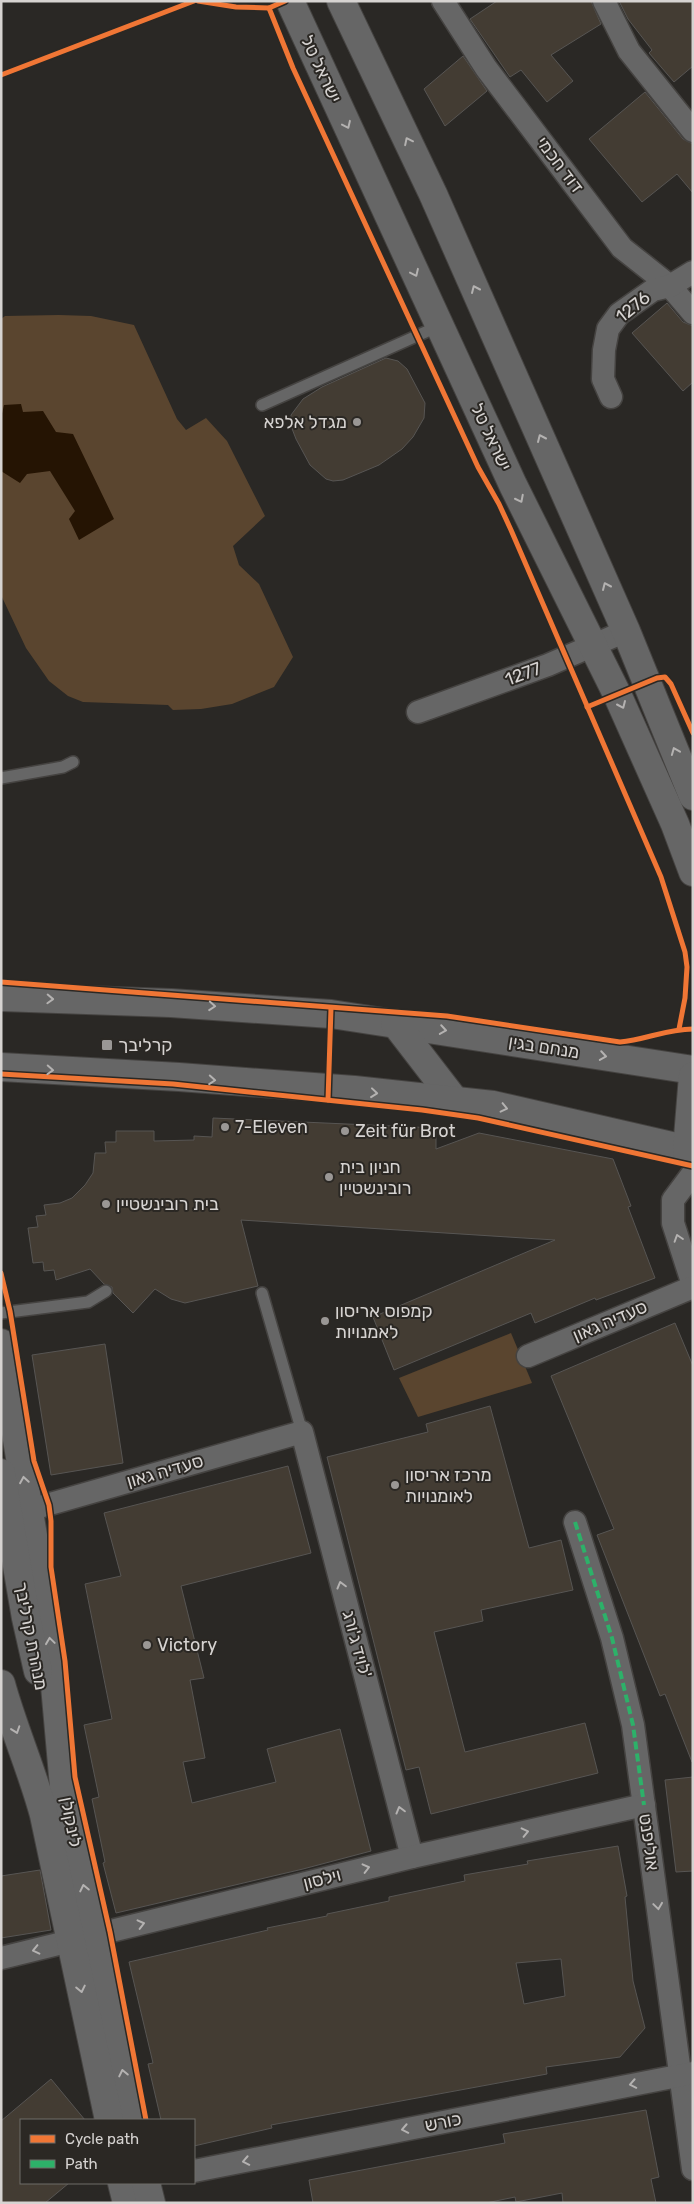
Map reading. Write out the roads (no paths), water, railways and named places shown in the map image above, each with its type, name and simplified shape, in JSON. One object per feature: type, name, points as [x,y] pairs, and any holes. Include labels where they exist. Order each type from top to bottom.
[{"type":"street","name":"ישראל טל","points":[[290,1],[513,485],[594,645],[675,824],[693,872]]},
{"type":"street","points":[[341,1],[433,194],[626,631],[693,796]]},
{"type":"street","name":"דוד חכמי","points":[[443,1],[486,68],[622,248],[670,286],[693,314]]},
{"type":"street","points":[[604,1],[629,51],[693,131]]},
{"type":"street","name":"1276","points":[[611,397],[603,379],[604,350],[608,328],[619,314],[653,290],[670,286],[693,272]]},
{"type":"street","name":"1277","points":[[418,712],[548,666],[626,631]]},
{"type":"street","name":"מנחם בגין","points":[[1,997],[171,1003],[331,1014],[395,1022],[693,1070]]},
{"type":"street","points":[[395,1022],[456,1101]]},
{"type":"street","points":[[1,1067],[354,1090],[493,1105],[691,1153]]},
{"type":"street","points":[[693,1076],[691,1153],[673,1200],[673,1223],[693,1286]]},
{"type":"street","name":"סעדיה גאון","points":[[528,1356],[693,1286]]},
{"type":"street","name":"לינקולן","points":[[1,1342],[54,1674],[65,1798],[82,1939],[109,2119]]},
{"type":"street","name":"סעדיה גאון","points":[[29,1510],[302,1432]]},
{"type":"street","name":"לויד ג'ורג'","points":[[302,1432],[412,1857]]},
{"type":"street","name":"מנהרת קרליבך","points":[[1,1473],[26,1618],[65,1798]]},
{"type":"street","name":"אוליפנט","points":[[575,1522],[612,1638],[633,1725],[687,2074],[693,2169]]},
{"type":"street","name":"לינקולן","points":[[1,1684],[36,1785],[133,2119]]},
{"type":"street","name":"וילסון","points":[[1,1958],[412,1857],[644,1805]]},
{"type":"street","name":"כורש","points":[[195,2171],[687,2074]]},
{"type":"street","points":[[131,2187],[151,2203]]},
{"type":"lane","points":[[262,405],[439,326]]},
{"type":"lane","points":[[1,778],[63,767],[73,762]]},
{"type":"lane","points":[[1,1313],[88,1302],[106,1291]]},
{"type":"lane","points":[[262,1293],[302,1432]]},
{"type":"place","name":"מגדל אלפא","points":[[357,422]]},
{"type":"place","name":"קרליבך","points":[[107,1045]]},
{"type":"place","name":"7-Eleven","points":[[225,1127]]},
{"type":"place","name":"Zeit für Brot","points":[[345,1131]]},
{"type":"place","name":"חניון בית רובינשטיין","points":[[329,1177]]},
{"type":"place","name":"בית רובינשטיין","points":[[106,1204]]},
{"type":"place","name":"קמפוס אריסון לאמנויות","points":[[325,1321]]},
{"type":"place","name":"מרכז אריסון לאומנויות","points":[[395,1485]]},
{"type":"place","name":"Victory","points":[[147,1645]]}]
